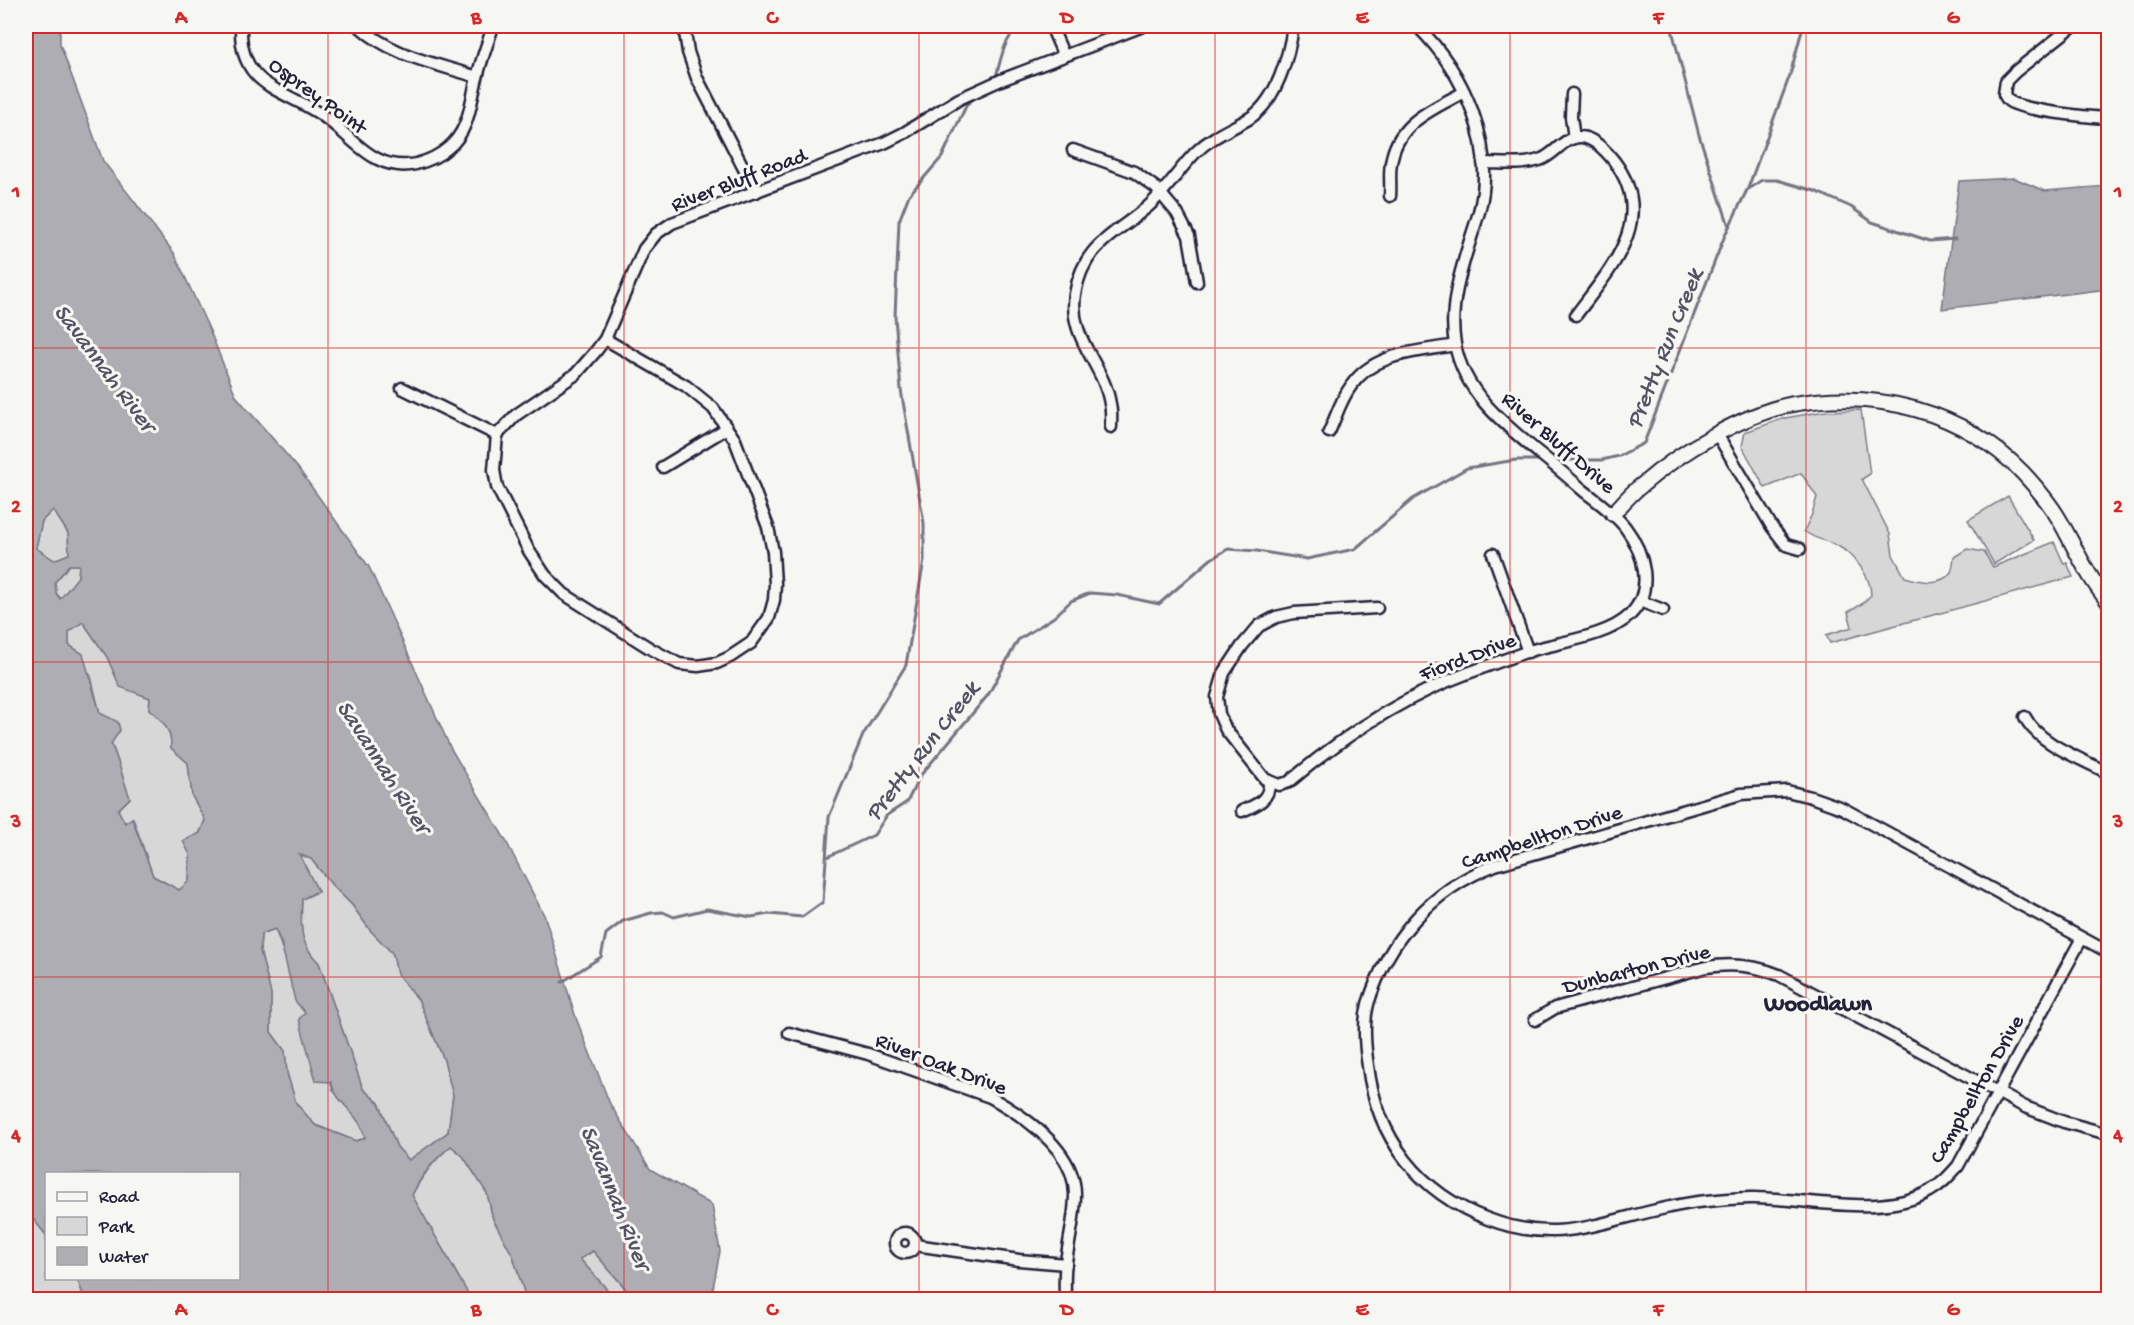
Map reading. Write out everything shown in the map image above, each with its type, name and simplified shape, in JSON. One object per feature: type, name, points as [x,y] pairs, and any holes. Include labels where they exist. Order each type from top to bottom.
[{"type":"street","name":"Osprey Point","points":[[241,26],[245,56],[261,80],[269,87],[320,114],[370,156],[386,163],[403,166],[422,163],[448,149],[465,126],[492,26]]},
{"type":"street","points":[[359,26],[379,42],[404,54],[477,77]]},
{"type":"street","points":[[684,26],[688,52],[695,71],[756,192]]},
{"type":"street","points":[[1050,26],[1064,56],[1143,26]]},
{"type":"street","points":[[1111,427],[1107,392],[1080,338],[1076,325],[1075,293],[1086,263],[1099,243],[1161,196],[1188,160],[1205,144],[1251,118],[1265,105],[1279,80],[1293,26]]},
{"type":"street","name":"River Bluff Drive","points":[[1417,26],[1448,62],[1472,109],[1479,132],[1483,163],[1480,208],[1456,295],[1455,345],[1466,376],[1487,407],[1507,426],[1613,514],[1641,485],[1680,456],[1735,425],[1792,405],[1831,400],[1878,400],[1941,417],[1986,441],[2009,460],[2036,488],[2059,519],[2091,578],[2109,600]]},
{"type":"street","points":[[2073,26],[2006,81],[2003,90],[2005,98],[2012,103],[2064,114],[2109,118]]},
{"type":"street","name":"River Bluff Road","points":[[497,435],[516,415],[576,374],[605,339],[639,257],[656,234],[672,223],[863,152],[910,129],[959,99],[1064,56]]},
{"type":"street","points":[[1390,196],[1391,160],[1404,132],[1425,112],[1464,92]]},
{"type":"street","points":[[1572,94],[1571,117],[1574,138]]},
{"type":"street","points":[[1483,163],[1536,161],[1574,138],[1586,138],[1611,158],[1629,187],[1632,207],[1630,232],[1617,257],[1576,315]]},
{"type":"street","points":[[1073,150],[1134,172],[1149,182],[1177,213],[1189,236],[1197,282]]},
{"type":"street","points":[[402,388],[497,435],[494,458],[497,487],[529,551],[545,574],[573,601],[679,664],[698,666],[717,663],[751,643],[764,627],[774,600],[775,568],[768,527],[735,440],[713,408],[696,392],[605,339]]},
{"type":"street","points":[[1329,432],[1349,388],[1371,366],[1389,357],[1455,345]]},
{"type":"street","points":[[663,466],[727,428]]},
{"type":"street","points":[[1717,434],[1772,527],[1786,544],[1800,549]]},
{"type":"street","points":[[1613,514],[1628,532],[1643,564],[1645,585],[1640,601],[1663,610]]},
{"type":"street","points":[[1493,554],[1528,652]]},
{"type":"street","name":"Fiord Drive","points":[[1269,782],[1279,785],[1289,782],[1342,739],[1396,706],[1465,674],[1528,652],[1604,630],[1625,620],[1640,601]]},
{"type":"street","points":[[1242,811],[1263,801],[1269,792],[1269,782],[1222,723],[1217,697],[1224,673],[1259,626],[1276,617],[1294,613],[1377,608]]},
{"type":"street","points":[[2025,717],[2039,736],[2109,773]]},
{"type":"street","name":"Campbellton Drive","points":[[2082,938],[1958,1166],[1941,1184],[1909,1200],[1874,1205],[1751,1198],[1670,1206],[1576,1230],[1554,1232],[1524,1230],[1488,1219],[1464,1208],[1423,1180],[1407,1163],[1385,1128],[1374,1100],[1366,1055],[1368,1006],[1386,959],[1418,915],[1441,893],[1466,878],[1495,865],[1726,798],[1756,792],[1795,793],[1827,801],[2109,952]]},
{"type":"street","name":"Dunbarton Drive","points":[[1535,1020],[1555,1008],[1675,975],[1719,965],[1743,965],[1779,975],[2025,1107],[2064,1122],[2109,1134]]},
{"type":"street","name":"River Oak Drive","points":[[789,1034],[868,1054],[990,1097],[1007,1106],[1032,1125],[1064,1157],[1074,1183],[1074,1218],[1066,1264],[1065,1299]]},
{"type":"street","points":[[915,1245],[1019,1260],[1066,1264]]},
{"type":"green space","points":[[1861,410],[1870,474],[1862,479],[1890,534],[1893,555],[1905,577],[1930,582],[1942,580],[1951,572],[1954,557],[1967,549],[1984,552],[1993,567],[2054,542],[2073,577],[1830,643],[1826,635],[1852,627],[1848,612],[1862,604],[1871,595],[1865,574],[1844,550],[1804,531],[1817,497],[1801,473],[1765,488],[1742,446],[1745,432],[1785,418],[1826,411]]},
{"type":"green space","points":[[2008,496],[2034,540],[1994,564],[1968,520]]},
{"type":"green space","points":[[53,509],[68,533],[69,554],[54,560],[36,548],[42,521]]},
{"type":"green space","points":[[70,565],[79,565],[78,577],[61,599],[56,593],[55,582]]},
{"type":"green space","points":[[83,622],[107,657],[120,686],[150,698],[149,709],[165,726],[170,736],[171,748],[188,763],[192,796],[205,820],[190,855],[189,882],[179,890],[153,876],[133,818],[125,823],[118,810],[130,798],[111,743],[120,730],[100,714],[91,676],[69,645],[69,632]]},
{"type":"green space","points":[[298,854],[311,859],[393,954],[397,974],[418,999],[444,1060],[453,1095],[448,1132],[409,1160],[397,1147],[379,1103],[363,1089],[319,963],[307,948],[304,940],[301,926],[302,899],[318,892]]},
{"type":"green space","points":[[275,929],[333,1090],[361,1124],[366,1138],[356,1141],[315,1125],[296,1103],[287,1073],[285,1051],[271,1032],[271,994],[260,951],[261,934]]},
{"type":"green space","points":[[451,1146],[463,1156],[487,1193],[493,1219],[513,1256],[528,1299],[471,1299],[412,1195],[429,1169]]},
{"type":"green space","points":[[26,1210],[45,1234],[45,1280],[77,1280],[85,1299],[26,1300]]},
{"type":"green space","points":[[593,1251],[625,1288],[629,1299],[613,1299],[580,1259]]},
{"type":"water","name":"Savannah River","points":[[26,26],[60,26],[60,44],[103,161],[174,253],[210,331],[236,396],[298,468],[369,567],[451,749],[505,839],[545,917],[576,1018],[610,1104],[650,1169],[712,1205],[720,1251],[711,1299],[629,1299],[625,1288],[593,1251],[580,1259],[613,1299],[528,1299],[513,1256],[493,1219],[487,1193],[463,1156],[451,1146],[428,1168],[412,1195],[471,1299],[85,1299],[77,1280],[240,1280],[240,1172],[45,1172],[45,1234],[26,1210]],"holes":[[[53,510],[68,533],[69,554],[54,560],[36,548],[42,521]],[[69,565],[79,565],[78,577],[60,599],[56,593],[55,582]],[[83,622],[107,657],[120,687],[150,698],[149,709],[165,726],[170,736],[171,748],[188,763],[192,796],[205,820],[200,833],[183,841],[190,855],[189,881],[179,890],[153,876],[132,818],[125,823],[118,810],[130,798],[111,744],[120,730],[118,722],[100,713],[83,654],[69,645],[69,632]],[[299,854],[311,859],[393,954],[397,974],[418,999],[444,1060],[453,1095],[448,1132],[409,1160],[397,1147],[379,1103],[363,1089],[319,963],[304,941],[301,926],[302,899],[318,891]],[[275,929],[281,942],[295,1001],[305,1013],[299,1019],[316,1081],[331,1082],[338,1097],[358,1122],[365,1138],[356,1141],[315,1125],[296,1103],[287,1073],[285,1051],[271,1032],[271,994],[260,951],[261,934]]]},
{"type":"water","points":[[2014,178],[2045,191],[2108,186],[2108,289],[1942,309],[1959,181]]},
{"type":"waterway","points":[[995,79],[1006,43],[1021,26]]},
{"type":"waterway","points":[[1671,26],[1699,135],[1729,226]]},
{"type":"waterway","points":[[1748,188],[1790,75],[1803,26]]},
{"type":"waterway","points":[[562,982],[601,957],[606,934],[623,921],[651,913],[663,912],[674,917],[707,909],[751,917],[769,914],[802,917],[823,902],[829,817],[863,735],[906,665],[924,560],[924,523],[901,390],[895,317],[899,221],[909,195],[942,157],[967,104],[977,96]]},
{"type":"waterway","name":"Pretty Run Creek","points":[[1552,460],[1602,460],[1619,456],[1644,443],[1725,235],[1747,190],[1762,180],[1777,180],[1815,191],[1851,207],[1872,222],[1930,241],[1955,239]]},
{"type":"waterway","name":"Pretty Run Creek","points":[[827,857],[874,835],[887,815],[907,802],[920,776],[988,695],[1018,640],[1054,617],[1071,601],[1090,593],[1117,595],[1159,604],[1211,559],[1228,549],[1307,559],[1355,549],[1413,499],[1467,468],[1516,460],[1542,460]]},
{"type":"district","name":"Woodlawn","points":[[1818,1002]]}]
